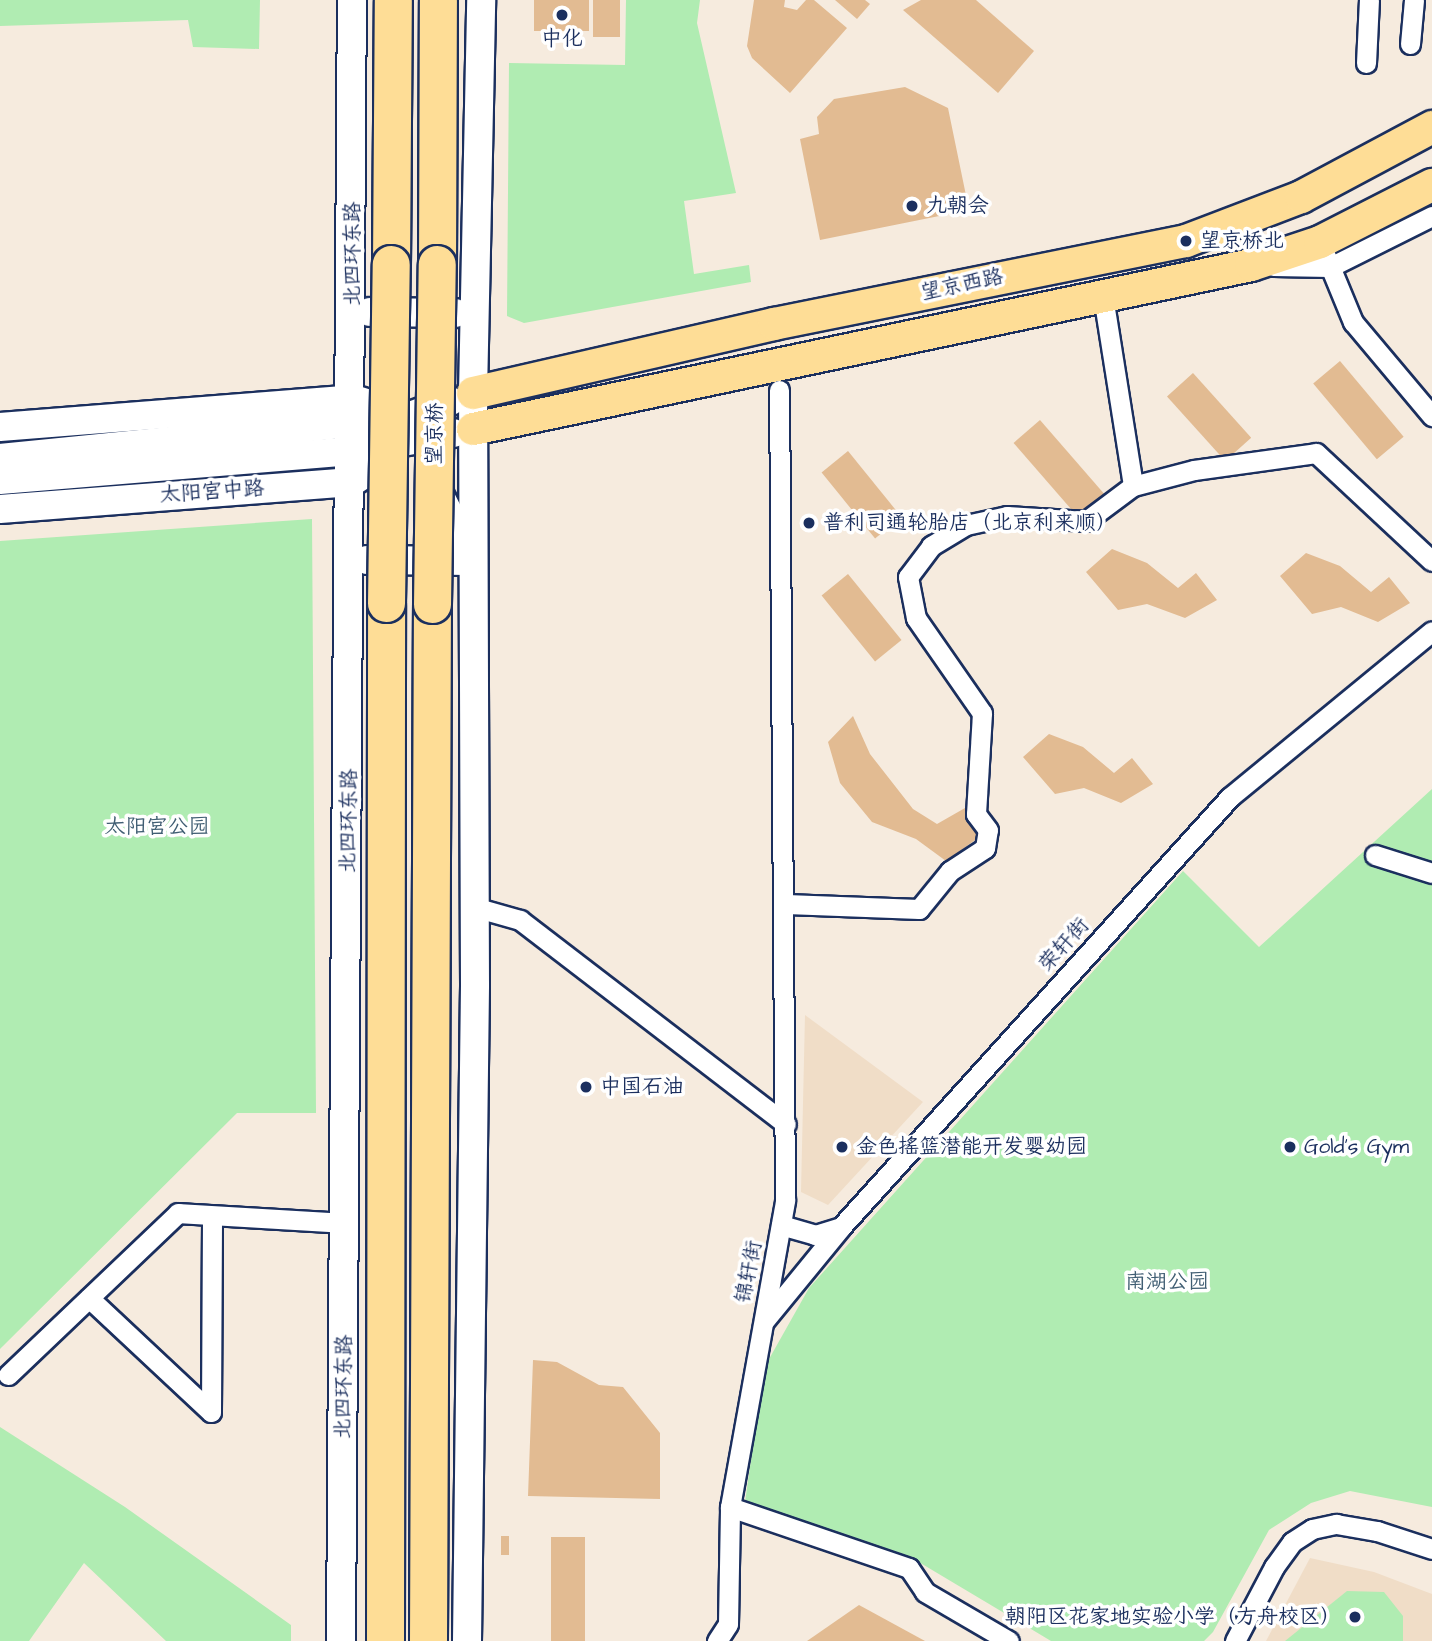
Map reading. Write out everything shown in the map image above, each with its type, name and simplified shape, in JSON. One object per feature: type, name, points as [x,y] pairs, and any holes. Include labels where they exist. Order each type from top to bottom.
[{"type":"highway","name":"北四环东路","points":[[385,1641],[386,603],[393,0]]},
{"type":"highway","name":"望京桥","points":[[428,1641],[432,604],[439,0]]},
{"type":"main road","name":"望京西路","points":[[473,393],[774,324],[1185,242],[1301,197],[1432,127]]},
{"type":"main road","name":"望京西路","points":[[473,429],[1251,265],[1325,254],[1432,185]]},
{"type":"street","name":"北四环东路","points":[[341,1641],[353,425],[352,0]]},
{"type":"street","points":[[467,1641],[474,907],[473,393],[481,0]]},
{"type":"street","points":[[1366,63],[1369,0]]},
{"type":"street","points":[[1410,44],[1414,0]]},
{"type":"street","points":[[1432,216],[1325,254],[1353,322],[1432,416]]},
{"type":"street","points":[[1103,296],[1133,486]]},
{"type":"street","points":[[473,561],[413,429],[353,312],[476,313]]},
{"type":"street","name":"锦轩街","points":[[717,1641],[728,1624],[730,1507],[781,1224],[786,1124],[779,390]]},
{"type":"street","points":[[413,429],[473,393]]},
{"type":"street","points":[[0,427],[353,425],[473,429]]},
{"type":"street","points":[[0,458],[353,425]]},
{"type":"street","name":"太阳宫中路","points":[[0,480],[353,425]]},
{"type":"street","name":"太阳宫中路","points":[[0,509],[352,482],[413,429]]},
{"type":"street","points":[[786,904],[919,909],[950,871],[985,848],[988,830],[976,814],[982,713],[916,618],[908,577],[931,546],[966,525],[1007,516],[1086,521],[1133,486],[1194,470],[1316,453],[1432,561]]},
{"type":"street","points":[[351,560],[473,561]]},
{"type":"street","name":"荣轩街","points":[[762,1324],[841,1227],[1230,797],[1432,631]]},
{"type":"street","points":[[1375,855],[1432,873]]},
{"type":"street","points":[[474,907],[520,920],[786,1124]]},
{"type":"street","points":[[8,1376],[178,1213],[212,1218],[345,1223]]},
{"type":"street","points":[[89,1298],[211,1412],[212,1218]]},
{"type":"street","points":[[781,1224],[815,1235],[841,1227]]},
{"type":"street","points":[[730,1507],[909,1567],[925,1592],[1009,1641]]},
{"type":"street","points":[[1235,1641],[1273,1567],[1292,1542],[1312,1529],[1336,1524],[1377,1531],[1432,1549]]},
{"type":"shaded area","name":"金色摇篮潜能开发婴幼园","points":[[805,1015],[923,1102],[828,1205],[801,1192]]},
{"type":"shaded area","name":"朝阳区花家地实验小学（方舟校区）","points":[[1310,1558],[1374,1572],[1432,1594],[1432,1641],[1266,1641]]},
{"type":"green space","points":[[0,0],[260,0],[259,49],[193,47],[188,20],[0,26]]},
{"type":"green space","points":[[626,0],[700,0],[697,23],[736,193],[684,201],[694,274],[749,265],[751,282],[524,323],[507,316],[509,63],[625,65]]},
{"type":"green space","name":"太阳宫公园","points":[[312,519],[316,1113],[237,1113],[0,1349],[0,541]]},
{"type":"green space","name":"南湖公园","points":[[1432,789],[1432,1507],[1350,1491],[1311,1503],[1269,1530],[1213,1632],[1204,1641],[1051,1641],[912,1558],[745,1502],[764,1368],[809,1288],[1183,871],[1259,947]]},
{"type":"green space","points":[[0,1427],[125,1507],[291,1625],[291,1641],[166,1641],[84,1563],[29,1641],[0,1641]]},
{"type":"green space","points":[[1347,1591],[1384,1592],[1403,1616],[1403,1641],[1285,1641]]},
{"type":"building","name":"中化","points":[[534,0],[589,0],[589,31],[534,31]]},
{"type":"building","points":[[593,0],[620,0],[620,37],[593,37]]},
{"type":"building","points":[[754,0],[785,0],[784,7],[797,10],[806,0],[814,0],[847,28],[790,93],[752,58],[747,46]]},
{"type":"building","points":[[835,0],[865,0],[870,4],[857,19]]},
{"type":"building","points":[[921,0],[976,0],[1034,51],[998,93],[903,10]]},
{"type":"building","points":[[905,87],[948,108],[969,210],[820,240],[800,139],[819,134],[817,117],[834,99]]},
{"type":"building","points":[[1340,361],[1404,437],[1377,459],[1313,383]]},
{"type":"building","points":[[1193,373],[1251,438],[1225,461],[1167,396]]},
{"type":"building","points":[[1040,420],[1104,494],[1078,517],[1014,443]]},
{"type":"building","points":[[848,451],[901,517],[875,538],[822,472]]},
{"type":"building","points":[[1112,549],[1147,563],[1178,588],[1196,573],[1217,600],[1185,618],[1147,604],[1118,610],[1086,572]]},
{"type":"building","points":[[1306,553],[1340,566],[1371,592],[1389,577],[1410,603],[1378,622],[1341,607],[1312,614],[1280,576]]},
{"type":"building","points":[[848,574],[901,640],[875,661],[822,595]]},
{"type":"building","points":[[853,716],[870,754],[913,809],[937,824],[965,808],[982,835],[946,861],[916,839],[872,822],[840,783],[828,742]]},
{"type":"building","points":[[1049,734],[1083,747],[1114,773],[1132,758],[1153,784],[1121,803],[1084,788],[1055,794],[1023,757]]},
{"type":"building","points":[[533,1360],[557,1362],[599,1385],[623,1387],[660,1433],[660,1499],[528,1496]]},
{"type":"building","points":[[501,1536],[509,1536],[509,1555],[501,1555]]},
{"type":"building","points":[[551,1537],[585,1537],[585,1641],[551,1641]]},
{"type":"building","points":[[859,1605],[925,1641],[807,1641]]},
{"type":"place","name":"中化","points":[[562,15]]},
{"type":"place","name":"九朝会","points":[[912,206]]},
{"type":"place","name":"望京桥北","points":[[1186,241]]},
{"type":"place","name":"普利司通轮胎店（北京利来顺）","points":[[809,523]]},
{"type":"place","name":"中国石油","points":[[586,1087]]},
{"type":"place","name":"金色摇篮潜能开发婴幼园","points":[[842,1147]]},
{"type":"place","name":"Gold's Gym","points":[[1290,1147]]},
{"type":"place","name":"朝阳区花家地实验小学（方舟校区）","points":[[1355,1617]]}]
